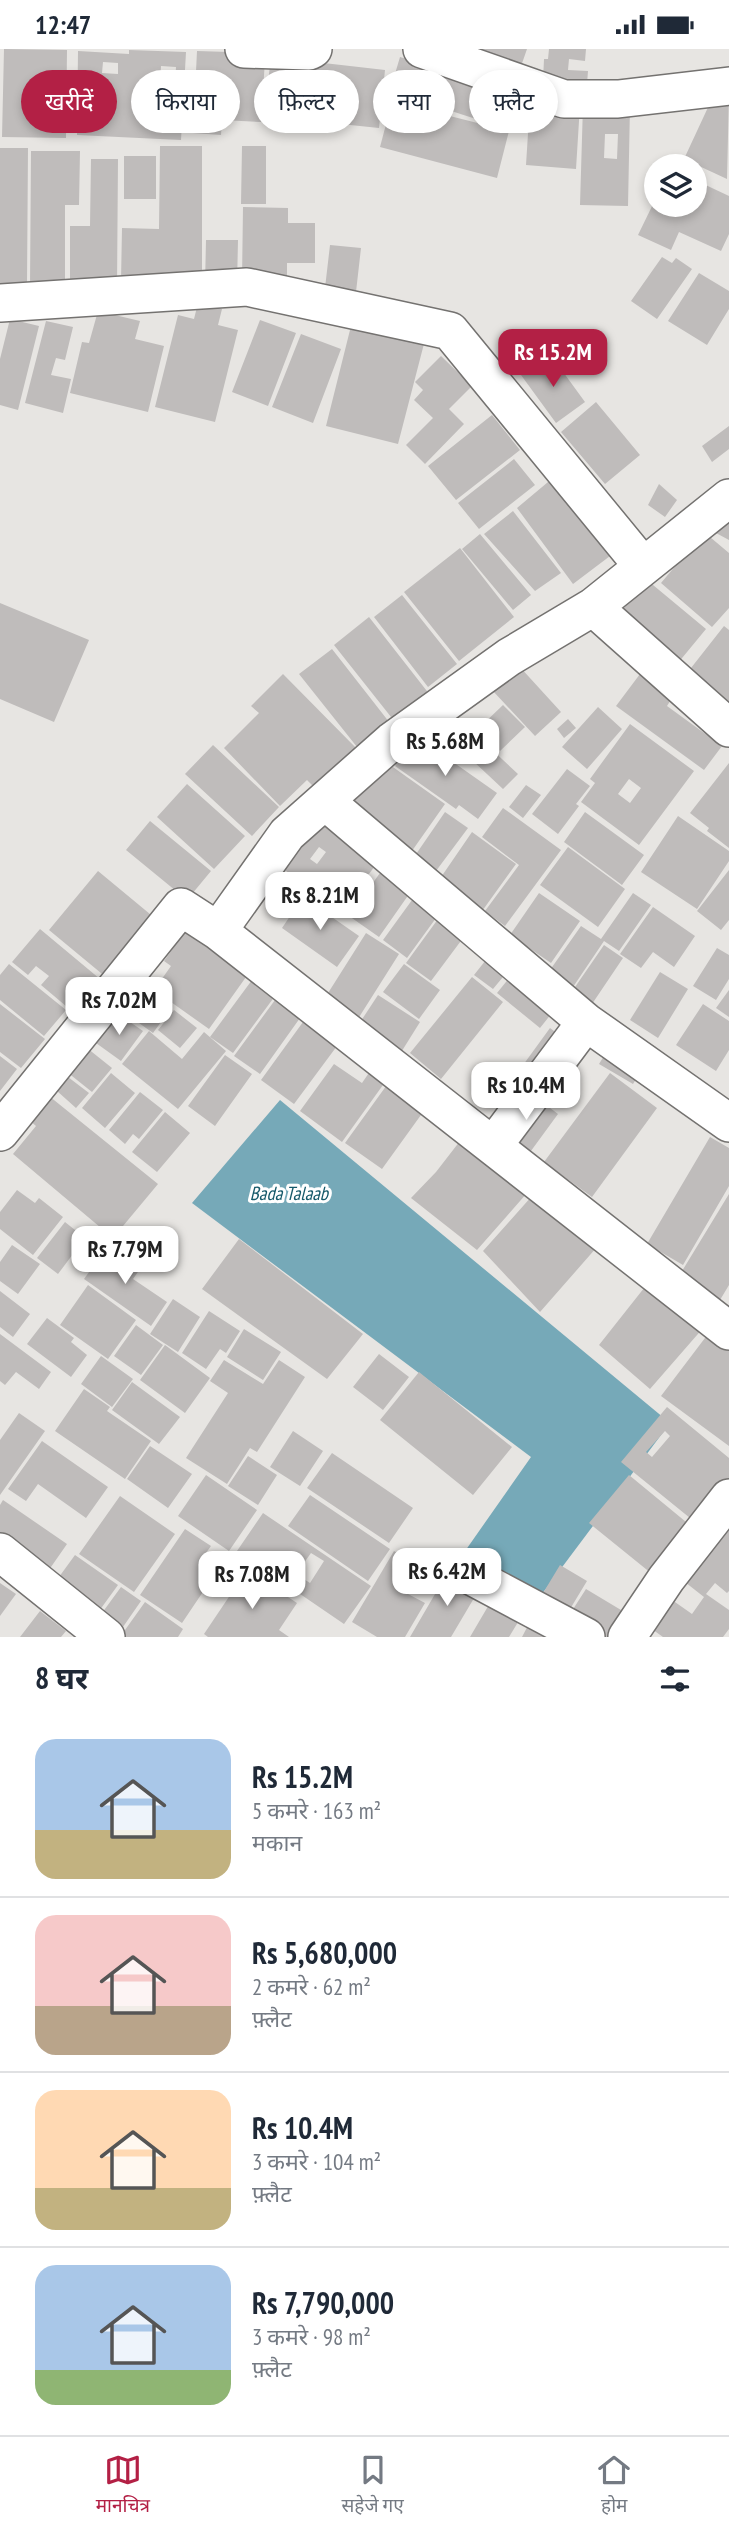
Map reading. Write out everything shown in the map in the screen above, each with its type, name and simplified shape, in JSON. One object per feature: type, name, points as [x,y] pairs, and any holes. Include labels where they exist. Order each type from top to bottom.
[{"type":"street","points":[[244,49],[313,49]]},
{"type":"street","points":[[422,49],[565,99],[618,99],[729,86]]},
{"type":"street","points":[[0,303],[247,287],[450,331],[642,565]]},
{"type":"street","points":[[218,931],[287,834],[392,741],[509,657],[593,607],[642,565],[729,498]]},
{"type":"street","points":[[593,607],[729,728]]},
{"type":"street","points":[[325,801],[586,1022],[729,1123]]},
{"type":"street","points":[[0,1132],[181,907],[218,931],[729,1331]]},
{"type":"street","points":[[493,1146],[586,1022]]},
{"type":"street","points":[[627,1637],[666,1579],[729,1498]]},
{"type":"street","points":[[0,1552],[106,1637]]},
{"type":"street","points":[[462,1571],[586,1637]]},
{"type":"water","name":"Bada Talaab","points":[[280,1100],[670,1423],[536,1602],[456,1564],[531,1457],[192,1203]]},
{"type":"building","points":[[4,49],[67,50],[67,70],[21,70],[21,133],[66,133],[66,138],[2,137]]},
{"type":"building","points":[[469,49],[527,49],[520,70]]},
{"type":"building","points":[[549,49],[586,49],[585,61],[569,59],[568,70],[588,71],[587,84],[558,82],[558,70],[544,70],[544,59],[548,59]]},
{"type":"building","points":[[129,50],[186,52],[185,70],[161,66],[161,70],[131,70],[131,133],[181,133],[181,140],[77,135],[117,133],[118,74],[118,63],[103,62],[102,70],[78,70],[78,51],[129,54]]},
{"type":"building","points":[[197,51],[229,52],[265,60],[264,70],[254,70],[254,122],[240,121],[240,70],[196,70]]},
{"type":"building","points":[[271,57],[385,70],[373,70],[373,127],[359,126],[359,70],[269,70]]},
{"type":"building","points":[[400,57],[442,70],[396,70]]},
{"type":"building","points":[[455,74],[469,78],[469,117],[455,112]]},
{"type":"building","points":[[717,88],[729,94],[727,179],[707,170],[707,154],[686,154]]},
{"type":"building","points":[[558,104],[580,105],[576,169],[526,165],[528,133],[558,133]]},
{"type":"building","points":[[583,105],[630,106],[628,206],[580,205]],"holes":[[[605,134],[618,134],[617,159],[604,158]]]},
{"type":"building","points":[[455,117],[469,121],[469,133],[508,133],[497,178],[380,147],[384,133],[455,133]]},
{"type":"building","points":[[160,146],[202,146],[202,282],[121,281],[122,228],[159,229]]},
{"type":"building","points":[[242,146],[266,146],[266,204],[241,204]]},
{"type":"building","points":[[0,148],[28,148],[27,284],[0,284]]},
{"type":"building","points":[[31,151],[80,151],[79,205],[65,205],[65,287],[30,287]]},
{"type":"building","points":[[124,156],[156,156],[156,199],[124,199]]},
{"type":"building","points":[[91,159],[118,159],[117,288],[70,288],[70,226],[90,226]]},
{"type":"building","points":[[707,186],[729,196],[729,234],[721,251],[679,232],[671,250],[638,235],[647,217],[707,217]]},
{"type":"building","points":[[243,207],[288,208],[288,223],[315,223],[315,263],[287,263],[287,280],[242,280]]},
{"type":"building","points":[[206,240],[238,240],[237,285],[205,285]]},
{"type":"building","points":[[330,245],[361,248],[356,292],[325,288]]},
{"type":"building","points":[[662,257],[672,263],[676,258],[692,269],[657,319],[631,301]]},
{"type":"building","points":[[699,273],[729,291],[729,309],[707,345],[668,321]]},
{"type":"building","points":[[198,303],[222,309],[218,325],[238,330],[215,422],[155,407],[178,315],[194,319]]},
{"type":"building","points":[[98,311],[140,321],[135,339],[164,346],[148,412],[70,393],[82,342],[89,343]]},
{"type":"building","points":[[353,318],[426,336],[398,444],[326,426]]},
{"type":"building","points":[[10,319],[39,326],[18,410],[0,405],[0,359]]},
{"type":"building","points":[[260,320],[296,333],[268,406],[232,392]]},
{"type":"building","points":[[46,321],[73,327],[65,360],[56,358],[51,375],[71,379],[63,413],[25,403]]},
{"type":"building","points":[[301,334],[341,349],[313,423],[272,407]]},
{"type":"building","points":[[550,354],[585,402],[556,423],[521,375]]},
{"type":"building","points":[[441,356],[472,386],[449,409],[464,424],[425,464],[406,445],[433,418],[414,400],[423,390],[415,382]]},
{"type":"building","points":[[596,402],[640,455],[605,484],[561,432]]},
{"type":"building","points":[[492,415],[520,450],[456,500],[428,466]]},
{"type":"building","points":[[729,426],[729,449],[712,462],[702,446]]},
{"type":"building","points":[[514,459],[535,485],[479,529],[458,503]]},
{"type":"building","points":[[554,477],[614,553],[573,584],[517,508]]},
{"type":"building","points":[[659,484],[677,500],[665,517],[648,505]]},
{"type":"building","points":[[513,511],[561,573],[535,591],[484,534]]},
{"type":"building","points":[[729,512],[729,540],[716,533]]},
{"type":"building","points":[[704,532],[729,553],[729,608],[712,627],[661,583]]},
{"type":"building","points":[[480,534],[531,595],[513,610],[462,549]]},
{"type":"building","points":[[460,548],[514,617],[459,661],[404,592]]},
{"type":"building","points":[[647,580],[706,629],[673,669],[614,620]]},
{"type":"building","points":[[402,595],[457,664],[428,687],[374,617]]},
{"type":"building","points":[[0,603],[89,640],[54,722],[0,699]]},
{"type":"building","points":[[369,617],[430,695],[395,722],[334,645]]},
{"type":"building","points":[[724,626],[729,630],[729,719],[680,682]]},
{"type":"building","points":[[332,649],[393,727],[361,752],[299,674]]},
{"type":"building","points":[[519,666],[561,712],[535,736],[492,690]]},
{"type":"building","points":[[283,674],[360,752],[319,792],[307,780],[280,806],[224,748],[259,713],[251,706]]},
{"type":"building","points":[[640,674],[672,698],[667,706],[722,746],[704,770],[616,706]]},
{"type":"building","points":[[503,705],[525,727],[500,751],[479,728]]},
{"type":"building","points":[[598,707],[622,729],[587,769],[562,747]]},
{"type":"building","points":[[456,716],[518,774],[503,789],[441,731]]},
{"type":"building","points":[[568,719],[576,728],[564,738],[557,729]]},
{"type":"building","points":[[630,724],[694,771],[639,845],[581,802],[595,783],[590,779]],"holes":[[[629,779],[641,788],[630,803],[618,794]]]},
{"type":"building","points":[[416,736],[497,793],[478,819],[459,805],[456,809],[395,766]]},
{"type":"building","points":[[213,745],[279,807],[252,836],[185,774]]},
{"type":"building","points":[[383,760],[445,804],[407,858],[345,814]]},
{"type":"building","points":[[729,763],[729,848],[690,813]]},
{"type":"building","points":[[567,769],[590,786],[558,834],[532,814]]},
{"type":"building","points":[[187,784],[245,836],[214,869],[157,817]]},
{"type":"building","points":[[526,785],[541,795],[523,818],[509,807]]},
{"type":"building","points":[[503,808],[561,850],[505,926],[485,911],[519,865],[482,837]]},
{"type":"building","points":[[325,811],[384,854],[341,911],[278,865]],"holes":[[[319,847],[326,852],[317,864],[310,859]]]},
{"type":"building","points":[[445,812],[468,828],[433,875],[412,860]]},
{"type":"building","points":[[585,812],[644,855],[622,885],[564,842]]},
{"type":"building","points":[[678,816],[729,851],[729,861],[697,909],[641,872]]},
{"type":"building","points":[[150,821],[211,871],[187,900],[126,850]]},
{"type":"building","points":[[472,832],[516,864],[480,914],[437,883]]},
{"type":"building","points":[[568,847],[625,889],[598,927],[540,885]]},
{"type":"building","points":[[385,866],[414,887],[379,937],[349,916]]},
{"type":"building","points":[[729,870],[729,920],[721,930],[697,911]]},
{"type":"building","points":[[98,871],[162,924],[113,983],[49,930]]},
{"type":"building","points":[[420,889],[444,907],[407,958],[383,940]]},
{"type":"building","points":[[539,893],[580,921],[551,963],[510,935]]},
{"type":"building","points":[[633,893],[651,905],[619,951],[604,941],[573,987],[550,970],[581,926],[601,939]]},
{"type":"building","points":[[303,897],[359,936],[337,967],[282,928]]},
{"type":"building","points":[[653,907],[695,936],[674,967],[653,952],[641,968],[620,954]]},
{"type":"building","points":[[446,908],[472,926],[431,981],[406,963]]},
{"type":"building","points":[[40,929],[100,979],[73,1012],[41,985],[49,976],[36,966],[28,975],[12,962]]},
{"type":"building","points":[[187,929],[251,970],[209,1029],[154,990],[171,966],[164,961]]},
{"type":"building","points":[[366,933],[399,954],[356,1022],[323,1001]]},
{"type":"building","points":[[604,945],[623,958],[592,1004],[573,990]]},
{"type":"building","points":[[717,948],[729,955],[729,979],[716,1000],[693,986]]},
{"type":"building","points":[[493,951],[512,966],[493,989],[474,975]]},
{"type":"building","points":[[524,960],[567,994],[540,1028],[497,993]]},
{"type":"building","points":[[9,964],[66,1010],[44,1036],[0,1000],[0,975]]},
{"type":"building","points":[[404,964],[440,990],[419,1019],[383,992]]},
{"type":"building","points":[[660,972],[688,989],[658,1038],[630,1020]]},
{"type":"building","points":[[472,977],[503,1002],[441,1079],[410,1053]]},
{"type":"building","points":[[252,980],[275,996],[233,1053],[210,1037]]},
{"type":"building","points":[[729,990],[729,1017],[716,1008]]},
{"type":"building","points":[[151,991],[172,1007],[153,1033],[132,1018]]},
{"type":"building","points":[[378,995],[420,1022],[400,1054],[357,1027]]},
{"type":"building","points":[[275,1000],[300,1018],[260,1074],[234,1056]]},
{"type":"building","points":[[0,1004],[45,1039],[21,1068],[0,1052]]},
{"type":"building","points":[[703,1004],[729,1021],[729,1050],[716,1071],[676,1045]]},
{"type":"building","points":[[174,1010],[197,1028],[180,1048],[158,1030]]},
{"type":"building","points":[[117,1013],[143,1031],[121,1061],[96,1043]]},
{"type":"building","points":[[303,1022],[337,1046],[294,1104],[261,1080]]},
{"type":"building","points":[[622,1027],[656,1047],[633,1084],[599,1064]]},
{"type":"building","points":[[550,1028],[586,1055],[554,1099],[518,1072]]},
{"type":"building","points":[[149,1031],[182,1059],[204,1032],[226,1051],[178,1109],[122,1064]]},
{"type":"building","points":[[87,1048],[112,1068],[92,1092],[67,1072]]},
{"type":"building","points":[[225,1055],[252,1074],[215,1126],[188,1106]]},
{"type":"building","points":[[0,1056],[17,1069],[0,1091]]},
{"type":"building","points":[[334,1064],[362,1083],[373,1067],[388,1078],[342,1142],[300,1111]]},
{"type":"building","points":[[111,1073],[135,1093],[105,1128],[82,1108]]},
{"type":"building","points":[[610,1073],[657,1108],[592,1197],[544,1162]]},
{"type":"building","points":[[68,1077],[89,1093],[76,1108],[57,1091]]},
{"type":"building","points":[[389,1082],[426,1108],[382,1169],[345,1143]]},
{"type":"building","points":[[525,1089],[558,1114],[528,1155],[495,1130]]},
{"type":"building","points":[[140,1092],[163,1110],[139,1139],[133,1134],[125,1144],[109,1130]]},
{"type":"building","points":[[49,1096],[158,1184],[113,1238],[13,1154],[36,1126],[29,1120]]},
{"type":"building","points":[[165,1112],[190,1133],[157,1172],[132,1152]]},
{"type":"building","points":[[710,1137],[729,1148],[729,1186],[683,1265],[647,1244]]},
{"type":"building","points":[[460,1141],[527,1193],[477,1250],[411,1198]]},
{"type":"building","points":[[17,1190],[35,1203],[39,1198],[63,1217],[33,1255],[0,1229],[0,1212]]},
{"type":"building","points":[[729,1194],[729,1285],[720,1300],[679,1276]]},
{"type":"building","points":[[532,1196],[597,1247],[540,1312],[483,1251]]},
{"type":"building","points":[[65,1222],[85,1238],[58,1274],[37,1258]]},
{"type":"building","points":[[239,1239],[363,1334],[327,1379],[202,1289]]},
{"type":"building","points":[[12,1245],[40,1264],[18,1294],[0,1281],[0,1262]]},
{"type":"building","points":[[108,1246],[140,1269],[133,1279],[167,1302],[151,1326],[84,1279]]},
{"type":"building","points":[[652,1278],[704,1327],[650,1389],[599,1345]]},
{"type":"building","points":[[88,1285],[136,1320],[108,1359],[60,1325]]},
{"type":"building","points":[[0,1291],[30,1314],[13,1337],[0,1327]]},
{"type":"building","points":[[173,1299],[200,1317],[178,1352],[150,1334]]},
{"type":"building","points":[[209,1311],[240,1331],[226,1353],[220,1349],[206,1369],[182,1353]]},
{"type":"building","points":[[47,1318],[74,1338],[71,1342],[87,1355],[71,1377],[27,1344]]},
{"type":"building","points":[[136,1325],[163,1345],[141,1375],[114,1356]]},
{"type":"building","points":[[244,1329],[281,1352],[263,1380],[227,1357]]},
{"type":"building","points":[[0,1334],[51,1372],[39,1389],[16,1372],[5,1385],[0,1381]]},
{"type":"building","points":[[708,1334],[729,1349],[729,1446],[661,1396]]},
{"type":"building","points":[[165,1345],[210,1378],[185,1413],[140,1380]]},
{"type":"building","points":[[379,1354],[409,1377],[383,1410],[353,1387]]},
{"type":"building","points":[[101,1356],[133,1379],[112,1407],[81,1384]]},
{"type":"building","points":[[224,1360],[263,1384],[279,1360],[305,1377],[257,1452],[250,1448],[227,1484],[186,1458],[228,1393],[210,1381]]},
{"type":"building","points":[[419,1372],[512,1447],[473,1495],[380,1420]]},
{"type":"building","points":[[132,1382],[180,1417],[159,1444],[112,1410]]},
{"type":"building","points":[[84,1389],[110,1407],[107,1411],[151,1441],[125,1479],[55,1431]]},
{"type":"building","points":[[667,1407],[729,1458],[729,1488],[707,1498],[690,1518],[621,1462]],"holes":[[[665,1431],[670,1436],[652,1457],[646,1452]]]},
{"type":"building","points":[[19,1413],[45,1431],[0,1495],[0,1440]]},
{"type":"building","points":[[293,1431],[323,1451],[300,1486],[270,1467]]},
{"type":"building","points":[[42,1441],[108,1487],[86,1518],[38,1484],[26,1501],[8,1489]]},
{"type":"building","points":[[150,1446],[192,1474],[168,1508],[127,1479]]},
{"type":"building","points":[[332,1453],[413,1508],[389,1543],[307,1488]]},
{"type":"building","points":[[248,1456],[277,1475],[258,1505],[228,1486]]},
{"type":"building","points":[[206,1475],[257,1510],[229,1551],[178,1516]]},
{"type":"building","points":[[629,1475],[697,1531],[657,1578],[589,1523]]},
{"type":"building","points":[[310,1495],[390,1549],[368,1581],[288,1526]]},
{"type":"building","points":[[120,1496],[175,1534],[134,1592],[79,1554]]},
{"type":"building","points":[[3,1500],[67,1544],[44,1577],[0,1547],[0,1505]]},
{"type":"building","points":[[263,1513],[371,1586],[344,1624],[237,1551]],"holes":[[[311,1553],[324,1561],[310,1583],[296,1574]]]},
{"type":"building","points":[[729,1516],[729,1591],[727,1593],[715,1583],[706,1594],[729,1610],[729,1629],[723,1637],[663,1637],[649,1627],[665,1595],[692,1614],[704,1597],[676,1575]]},
{"type":"building","points":[[185,1529],[211,1546],[203,1557],[219,1568],[182,1623],[140,1595]]},
{"type":"building","points":[[394,1551],[423,1568],[408,1594],[425,1603],[405,1637],[377,1637],[352,1622]]},
{"type":"building","points":[[75,1555],[118,1585],[94,1618],[51,1588]]},
{"type":"building","points":[[560,1565],[587,1581],[564,1619],[537,1603]]},
{"type":"building","points":[[247,1570],[297,1603],[279,1630],[289,1637],[208,1637],[204,1634]]},
{"type":"building","points":[[449,1570],[480,1588],[451,1637],[410,1637]]},
{"type":"building","points":[[0,1583],[16,1594],[0,1616]]},
{"type":"building","points":[[121,1587],[141,1601],[116,1637],[94,1624]]},
{"type":"building","points":[[586,1589],[626,1613],[612,1637],[601,1637],[568,1617]]},
{"type":"building","points":[[497,1591],[526,1609],[509,1637],[470,1637]]},
{"type":"building","points":[[145,1602],[183,1629],[178,1637],[120,1637]]},
{"type":"building","points":[[40,1611],[66,1631],[61,1637],[20,1637]]},
{"type":"building","points":[[534,1614],[576,1637],[522,1637]]}]
